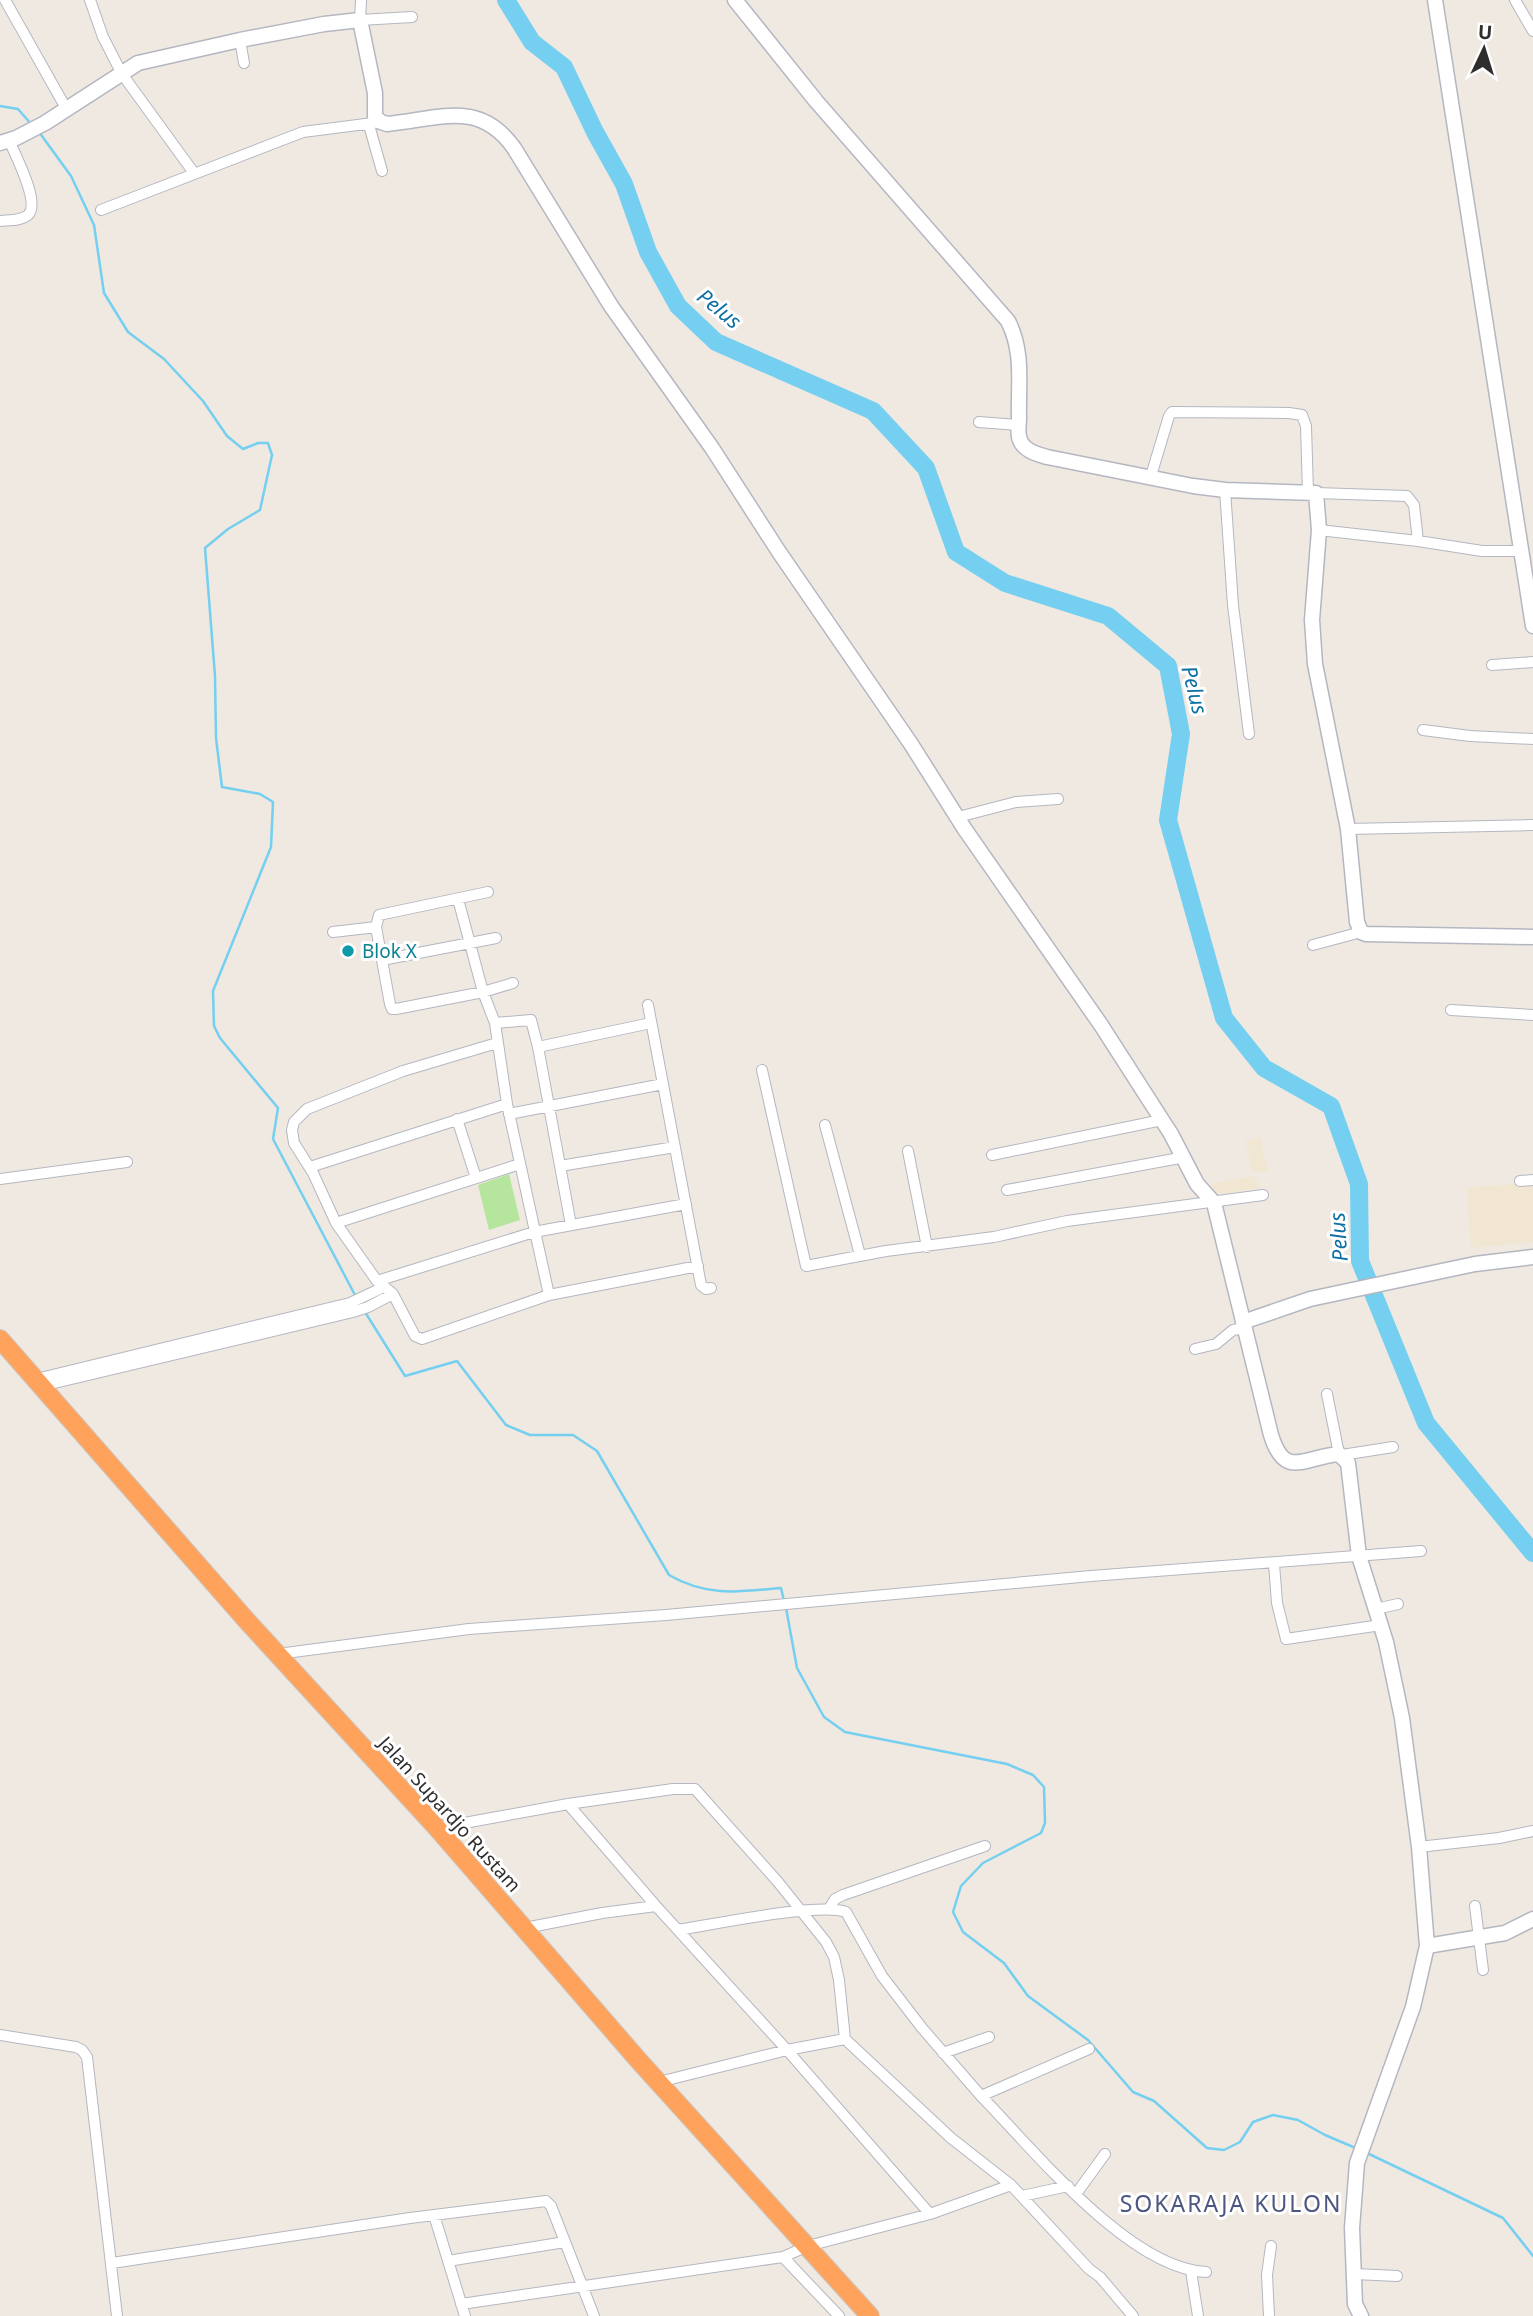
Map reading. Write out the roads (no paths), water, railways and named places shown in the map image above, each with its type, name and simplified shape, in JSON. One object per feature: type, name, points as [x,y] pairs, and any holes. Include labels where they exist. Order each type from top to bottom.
[{"type":"highway","name":"Jalan Supardjo Rustam","points":[[0,1339],[870,2316]]},
{"type":"street","points":[[5,0],[67,110]]},
{"type":"street","points":[[90,0],[103,37],[122,74],[194,173]]},
{"type":"street","points":[[361,0],[360,20],[375,93],[375,124],[382,171]]},
{"type":"street","points":[[735,0],[816,101],[1008,321],[1016,336],[1020,360],[1020,441],[1035,453],[1150,479],[1225,490],[1407,496],[1414,505],[1418,541]]},
{"type":"street","points":[[1435,0],[1533,626]]},
{"type":"street","points":[[1515,0],[1533,31]]},
{"type":"street","points":[[0,221],[22,218],[29,214],[33,207],[32,195],[5,141],[45,123],[138,63],[324,24],[412,17]]},
{"type":"street","points":[[240,40],[244,63]]},
{"type":"street","points":[[101,210],[303,132],[471,116],[488,121],[506,137],[611,306],[712,448],[779,552],[1101,1025],[1185,1157],[1197,1184],[1214,1203],[1271,1434],[1280,1457],[1287,1462],[1296,1462],[1393,1447]]},
{"type":"street","points":[[1150,479],[1168,416],[1172,412],[1302,415],[1306,426],[1312,493],[1319,530],[1312,620],[1315,664],[1348,829],[1357,922],[1361,932]]},
{"type":"street","points":[[979,422],[1019,425]]},
{"type":"street","points":[[1225,490],[1233,605],[1249,734]]},
{"type":"street","points":[[1319,530],[1482,551],[1522,551]]},
{"type":"street","points":[[1492,664],[1533,662]]},
{"type":"street","points":[[1423,730],[1470,736],[1533,739]]},
{"type":"street","points":[[958,817],[1016,802],[1058,799]]},
{"type":"street","points":[[1348,829],[1533,825]]},
{"type":"street","points":[[488,892],[382,913],[377,919],[376,927],[392,1009],[483,992],[513,983]]},
{"type":"street","points":[[458,899],[483,992],[495,1023],[508,1109],[549,1294]]},
{"type":"street","points":[[333,932],[376,927]]},
{"type":"street","points":[[1313,945],[1361,932],[1533,937]]},
{"type":"street","points":[[382,960],[496,938]]},
{"type":"street","points":[[648,1005],[701,1285],[706,1289],[711,1288]]},
{"type":"street","points":[[1451,1010],[1533,1015]]},
{"type":"street","points":[[495,1023],[531,1020],[571,1225]]},
{"type":"street","points":[[538,1047],[651,1023]]},
{"type":"street","points":[[497,1043],[403,1071],[307,1109],[294,1122],[294,1143],[310,1167],[336,1223],[380,1284],[393,1294],[414,1334],[422,1339],[549,1294],[698,1266]]},
{"type":"street","points":[[762,1070],[806,1266],[860,1255],[995,1237],[1067,1221],[1262,1195]]},
{"type":"street","points":[[310,1167],[457,1119],[663,1084]]},
{"type":"street","points":[[457,1119],[476,1178]]},
{"type":"street","points":[[992,1154],[1162,1120]]},
{"type":"street","points":[[825,1125],[860,1255]]},
{"type":"street","points":[[560,1166],[675,1147]]},
{"type":"street","points":[[908,1151],[927,1247]]},
{"type":"street","points":[[1007,1190],[1185,1157]]},
{"type":"street","points":[[0,1180],[127,1162]]},
{"type":"street","points":[[336,1223],[520,1164]]},
{"type":"street","points":[[1520,1181],[1533,1181]]},
{"type":"street","points":[[366,1303],[380,1284],[534,1232],[686,1204]]},
{"type":"street","points":[[1195,1349],[1216,1345],[1233,1330],[1244,1325],[1250,1317],[1310,1299],[1475,1264],[1533,1257]]},
{"type":"street","points":[[39,1383],[351,1307],[393,1294]]},
{"type":"street","points":[[1327,1394],[1341,1455],[1348,1464],[1350,1474],[1359,1556],[1381,1625],[1402,1718],[1419,1847],[1427,1946],[1413,2007],[1357,2163],[1352,2228],[1355,2304],[1361,2316]]},
{"type":"street","points":[[278,1654],[468,1629],[653,1616],[1091,1576],[1421,1551]]},
{"type":"street","points":[[1274,1564],[1277,1603],[1286,1639],[1381,1625]]},
{"type":"street","points":[[1376,1609],[1398,1604]]},
{"type":"street","points":[[437,1828],[568,1804],[673,1789],[695,1789],[826,1942],[834,1957],[839,1980],[845,2039],[951,2138],[1023,2196],[1133,2316]]},
{"type":"street","points":[[568,1804],[930,2214]]},
{"type":"street","points":[[1419,1847],[1499,1838],[1533,1831]]},
{"type":"street","points":[[830,1909],[835,1899],[844,1895],[985,1846]]},
{"type":"street","points":[[525,1928],[656,1906]]},
{"type":"street","points":[[1475,1906],[1483,1970]]},
{"type":"street","points":[[678,1930],[801,1911],[830,1909],[846,1912],[882,1976],[943,2053],[1072,2190],[1101,2219],[1166,2263],[1191,2272],[1206,2272]]},
{"type":"street","points":[[1427,1946],[1505,1933],[1533,1919]]},
{"type":"street","points":[[0,2035],[76,2048],[82,2050],[87,2057],[117,2316]]},
{"type":"street","points":[[943,2053],[989,2037]]},
{"type":"street","points":[[659,2082],[787,2050],[845,2039]]},
{"type":"street","points":[[981,2096],[1089,2049]]},
{"type":"street","points":[[1023,2196],[1072,2190],[1105,2154]]},
{"type":"street","points":[[461,2304],[783,2257],[808,2246],[930,2214],[1011,2185]]},
{"type":"street","points":[[112,2263],[547,2201],[594,2316]]},
{"type":"street","points":[[434,2215],[465,2316]]},
{"type":"street","points":[[448,2261],[565,2242]]},
{"type":"street","points":[[1269,2316],[1268,2275],[1271,2246]]},
{"type":"street","points":[[783,2257],[839,2316]]},
{"type":"street","points":[[1191,2272],[1198,2316]]},
{"type":"street","points":[[1355,2274],[1397,2276]]},
{"type":"waterway","name":"Pelus","points":[[506,0],[532,42],[564,67],[624,184],[648,252],[678,306],[716,342],[873,411],[926,468],[956,552],[1005,583],[1108,616],[1168,666],[1181,734],[1168,820],[1224,1018],[1264,1068],[1331,1106],[1359,1184],[1360,1261],[1426,1423],[1533,1553]]},
{"type":"waterway","points":[[0,106],[18,109],[32,125]]},
{"type":"waterway","points":[[39,132],[71,176],[94,225],[104,293],[128,332],[164,359],[203,401],[227,436],[243,449],[258,443],[268,443],[272,455],[260,510],[228,529],[205,548],[215,676],[216,738],[222,787],[260,794],[273,802],[271,847],[213,991],[214,1026],[220,1038],[278,1108],[273,1139],[356,1297]]},
{"type":"waterway","points":[[365,1312],[405,1376],[457,1361],[506,1425],[530,1435],[573,1435],[597,1451],[669,1575],[710,1590],[781,1588],[784,1601]]},
{"type":"waterway","points":[[786,1608],[797,1668],[824,1717],[845,1732],[1007,1764],[1033,1775],[1044,1787],[1045,1823],[1041,1833],[983,1863],[961,1886],[953,1912],[963,1932],[1004,1963],[1028,1996],[1088,2040],[1133,2092],[1154,2101],[1207,2148],[1224,2150],[1240,2142],[1253,2122],[1273,2115],[1298,2120],[1358,2149]]},
{"type":"waterway","points":[[1367,2153],[1503,2218],[1533,2256]]},
{"type":"place","name":"Blok X","points":[[348,951]]},
{"type":"district","name":"SOKARAJA KULON","points":[[1231,2204]]}]
